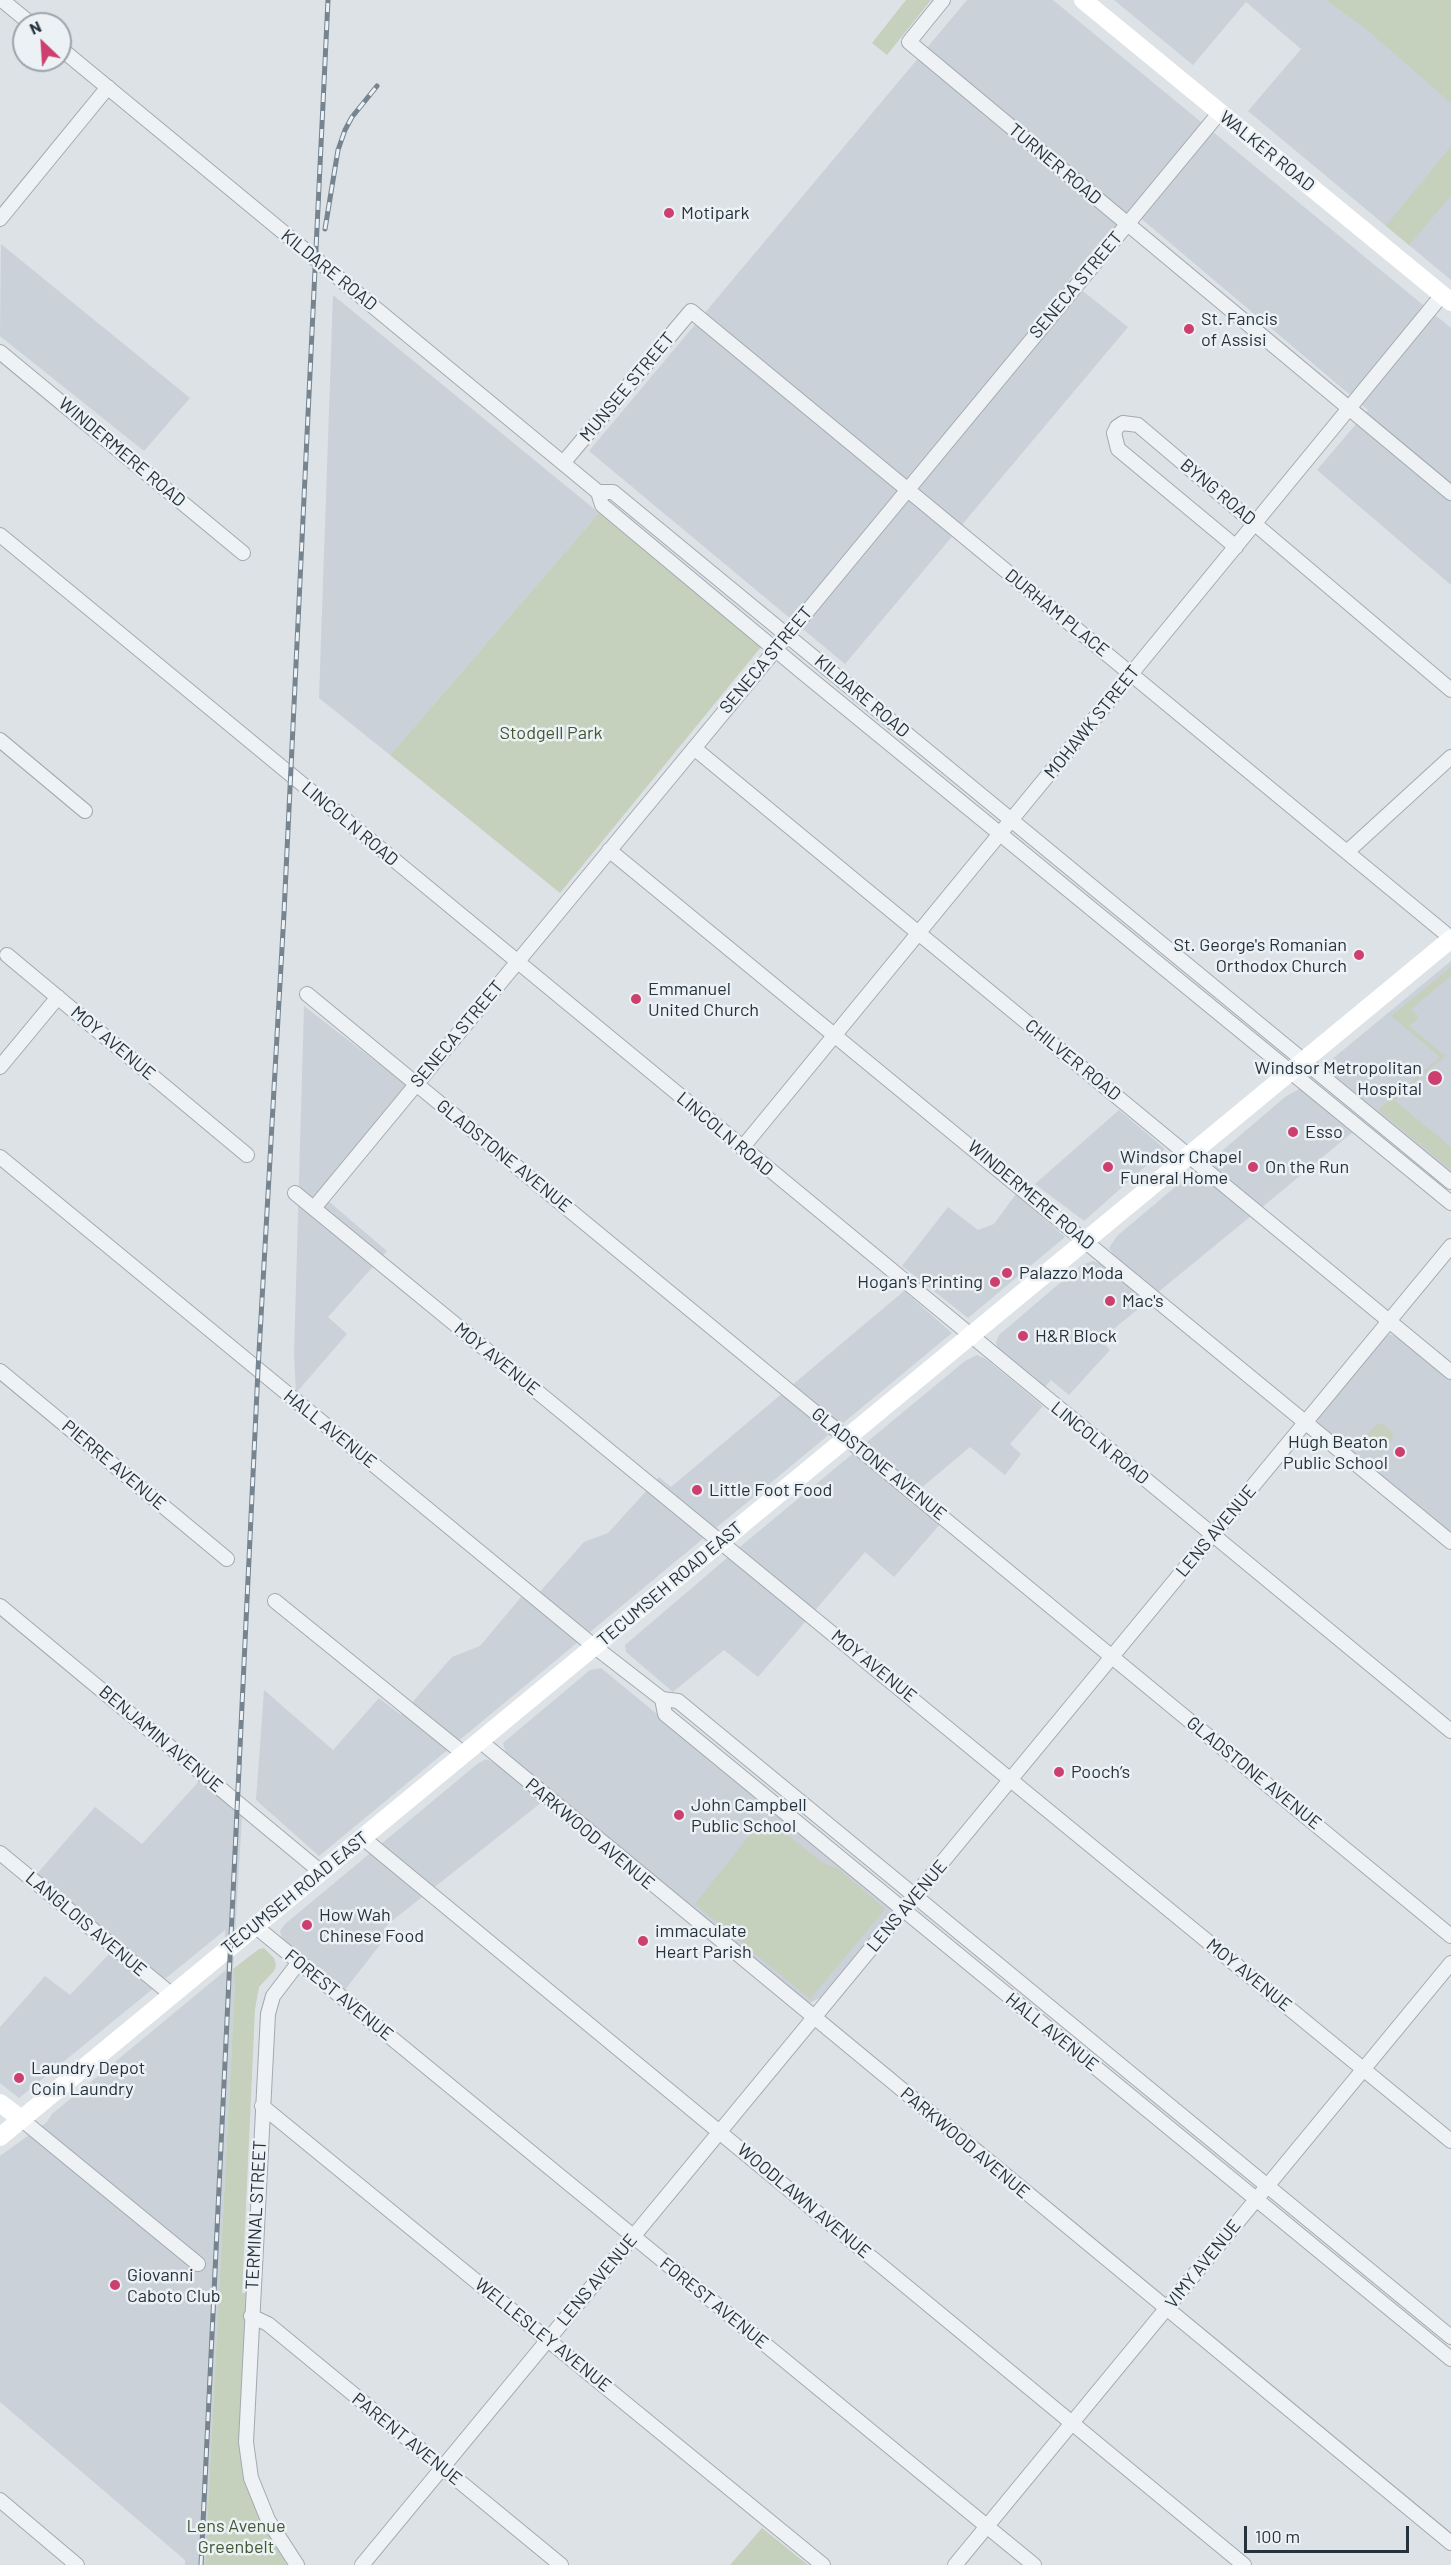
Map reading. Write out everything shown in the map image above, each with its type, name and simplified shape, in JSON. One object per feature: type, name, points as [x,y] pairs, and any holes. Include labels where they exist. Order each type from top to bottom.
[{"type":"main road","name":"WALKER ROAD","points":[[1083,0],[1447,299]]},
{"type":"main road","name":"TECUMSEH ROAD EAST","points":[[0,2137],[1451,938]]},
{"type":"main road","points":[[0,2103],[21,2120]]},
{"type":"street","points":[[2,0],[16,12]]},
{"type":"street","name":"TURNER ROAD","points":[[943,0],[909,42],[1126,225],[1451,493]]},
{"type":"street","name":"KILDARE ROAD","points":[[72,58],[598,492],[602,505],[1110,924],[1451,1182]]},
{"type":"street","points":[[0,219],[108,87]]},
{"type":"street","name":"SENECA STREET","points":[[314,1208],[1220,112]]},
{"type":"street","name":"MOHAWK STREET","points":[[742,1148],[1348,409],[1447,299]]},
{"type":"street","name":"MUNSEE STREET","points":[[563,463],[691,311]]},
{"type":"street","name":"DURHAM PLACE","points":[[691,311],[1451,938]]},
{"type":"street","name":"WINDERMERE ROAD","points":[[0,352],[243,553]]},
{"type":"street","name":"BYNG ROAD","points":[[1236,547],[1118,449],[1114,433],[1117,428],[1123,423],[1137,424],[1451,689]]},
{"type":"street","name":"KILDARE ROAD","points":[[598,492],[613,492],[1121,910],[1451,1203]]},
{"type":"street","name":"LINCOLN ROAD","points":[[0,535],[1451,1731]]},
{"type":"street","points":[[0,740],[86,811]]},
{"type":"street","name":"CHILVER ROAD","points":[[694,748],[1451,1372]]},
{"type":"street","points":[[1347,852],[1451,757]]},
{"type":"street","name":"WINDERMERE ROAD","points":[[609,850],[1451,1542]]},
{"type":"street","points":[[1110,924],[1121,910]]},
{"type":"street","name":"MOY AVENUE","points":[[7,955],[247,1155]]},
{"type":"street","name":"GLADSTONE AVENUE","points":[[307,994],[1451,1936]]},
{"type":"street","points":[[0,1067],[58,996]]},
{"type":"street","name":"HALL AVENUE","points":[[0,1157],[595,1647],[662,1699],[678,1701],[1451,2337]]},
{"type":"street","name":"MOY AVENUE","points":[[295,1192],[1451,2141]]},
{"type":"street","name":"LENS AVENUE","points":[[362,2565],[1451,1246]]},
{"type":"street","name":"PIERRE AVENUE","points":[[0,1371],[227,1559]]},
{"type":"street","points":[[275,1601],[464,1754]]},
{"type":"street","name":"BENJAMIN AVENUE","points":[[0,1606],[321,1872]]},
{"type":"street","name":"HALL AVENUE","points":[[662,1699],[665,1714],[1451,2359]]},
{"type":"street","name":"PARKWOOD AVENUE","points":[[480,1741],[1451,2543]]},
{"type":"street","name":"WOODLAWN AVENUE","points":[[363,1838],[1244,2565]]},
{"type":"street","name":"LANGLOIS AVENUE","points":[[0,1853],[172,1995]]},
{"type":"street","name":"FOREST AVENUE","points":[[255,1926],[1034,2565]]},
{"type":"street","name":"TERMINAL STREET","points":[[297,2565],[268,2520],[251,2478],[246,2442],[268,2014],[273,1996],[299,1962]]},
{"type":"street","name":"VIMY AVENUE","points":[[955,2565],[1451,1964]]},
{"type":"street","name":"WELLESLEY AVENUE","points":[[262,2106],[823,2565]]},
{"type":"street","points":[[21,2120],[198,2264]]},
{"type":"street","name":"PARENT AVENUE","points":[[251,2316],[268,2324],[561,2565]]},
{"type":"street","points":[[0,2500],[77,2565]]},
{"type":"shaded area","points":[[967,0],[1053,0],[1451,328],[1451,585],[1317,470],[1368,410],[1131,210],[1069,280],[1128,327],[845,664],[589,451]]},
{"type":"shaded area","points":[[1114,0],[1379,0],[1451,61],[1451,280],[1248,111],[1301,49],[1246,2],[1193,65]]},
{"type":"shaded area","points":[[1,244],[190,398],[144,451],[0,336]]},
{"type":"shaded area","points":[[333,295],[599,513],[390,755],[319,698]]},
{"type":"shaded area","points":[[1451,961],[1451,1174],[1334,1080],[1327,1070],[1331,1060]]},
{"type":"shaded area","points":[[304,1006],[409,1087],[320,1194],[387,1251],[328,1317],[347,1334],[296,1393],[294,1354]]},
{"type":"shaded area","points":[[1299,1089],[1308,1093],[1354,1131],[1260,1209],[1219,1176],[1212,1166],[1215,1157],[1285,1097]]},
{"type":"shaded area","points":[[1119,1110],[1165,1149],[1084,1221],[1035,1184]]},
{"type":"shaded area","points":[[1197,1174],[1208,1180],[1251,1216],[1157,1293],[1115,1257],[1109,1248],[1117,1236],[1186,1178]]},
{"type":"shaded area","points":[[1016,1194],[1065,1237],[968,1318],[902,1266],[948,1207],[978,1230],[994,1224]]},
{"type":"shaded area","points":[[1093,1261],[1103,1265],[1148,1301],[1100,1340],[1110,1350],[1069,1395],[1051,1380],[1045,1387],[998,1350],[996,1342],[999,1335],[1081,1265]]},
{"type":"shaded area","points":[[904,1291],[952,1333],[319,1856],[256,1800],[264,1690],[333,1750],[379,1698],[401,1715],[452,1657],[480,1646],[522,1596],[530,1603],[584,1542],[608,1533],[659,1477],[671,1487]]},
{"type":"shaded area","name":"Hugh Beaton Public School","points":[[1390,1334],[1402,1340],[1451,1380],[1451,1535],[1319,1427],[1317,1418],[1378,1343]]},
{"type":"shaded area","points":[[977,1355],[986,1359],[1043,1406],[1010,1444],[1021,1454],[1005,1475],[970,1447],[920,1489],[948,1515],[894,1577],[865,1552],[758,1677],[724,1650],[673,1692],[626,1652],[625,1645],[747,1541],[965,1361]]},
{"type":"shaded area","name":"John Campbell Public School","points":[[601,1668],[883,1900],[891,1909],[888,1920],[821,1997],[810,2003],[799,1999],[507,1757],[503,1743],[590,1670]]},
{"type":"shaded area","points":[[486,1759],[496,1764],[542,1802],[388,1924],[384,1930],[383,1941],[344,1991],[282,1938],[280,1931],[285,1924]]},
{"type":"shaded area","points":[[200,1780],[242,1816],[205,2565],[185,2565],[185,2560],[0,2402],[0,2156],[47,2122],[52,2114],[226,1970],[225,1930],[19,2098],[0,2083],[0,2027],[45,1976],[70,1995],[110,1953],[29,1883],[95,1807],[142,1844]]},
{"type":"green space","points":[[906,0],[931,0],[887,55],[872,43]]},
{"type":"green space","points":[[1326,0],[1451,0],[1451,103],[1365,28]]},
{"type":"green space","points":[[1451,146],[1451,196],[1409,245],[1386,226]]},
{"type":"green space","name":"Stodgell Park","points":[[599,513],[761,647],[560,893],[390,755]]},
{"type":"green space","points":[[1451,967],[1451,976],[1411,1009],[1419,1017],[1409,1026],[1445,1056],[1394,1100],[1451,1147],[1451,1170],[1378,1110],[1440,1057],[1391,1016]]},
{"type":"green space","points":[[1377,1424],[1383,1424],[1392,1432],[1393,1438],[1381,1453],[1367,1441],[1366,1436]]},
{"type":"green space","points":[[765,1816],[821,1862],[839,1869],[885,1909],[810,1999],[695,1904]]},
{"type":"green space","name":"Lens Avenue Greenbelt","points":[[264,1948],[274,1958],[276,1965],[274,1971],[259,1987],[255,2009],[242,2293],[246,2293],[240,2446],[248,2490],[258,2515],[287,2565],[205,2565],[235,1983],[233,1969],[259,1949]]},
{"type":"green space","points":[[762,2528],[808,2565],[730,2565]]},
{"type":"railway","points":[[201,2565],[258,1370],[284,913],[328,0]]},
{"type":"railway","points":[[325,229],[338,150],[345,130],[352,117],[377,86]]},
{"type":"place","name":"Motipark","points":[[669,213]]},
{"type":"place","name":"St. Fancis of Assisi","points":[[1189,329]]},
{"type":"place","name":"St. George's Romanian Orthodox Church","points":[[1359,955]]},
{"type":"place","name":"Emmanuel United Church","points":[[636,999]]},
{"type":"place","name":"Windsor Metropolitan Hospital","points":[[1435,1078]]},
{"type":"place","name":"Esso","points":[[1293,1132]]},
{"type":"place","name":"Windsor Chapel Funeral Home","points":[[1108,1167]]},
{"type":"place","name":"On the Run","points":[[1253,1167]]},
{"type":"place","name":"Palazzo Moda","points":[[1007,1273]]},
{"type":"place","name":"Hogan's Printing","points":[[995,1282]]},
{"type":"place","name":"Mac's","points":[[1110,1301]]},
{"type":"place","name":"H&R Block","points":[[1023,1336]]},
{"type":"place","name":"Hugh Beaton Public School","points":[[1400,1452]]},
{"type":"place","name":"Little Foot Food","points":[[697,1490]]},
{"type":"place","name":"Pooch’s","points":[[1059,1772]]},
{"type":"place","name":"John Campbell Public School","points":[[679,1815]]},
{"type":"place","name":"How Wah Chinese Food","points":[[307,1925]]},
{"type":"place","name":"immaculate Heart Parish","points":[[643,1941]]},
{"type":"place","name":"Laundry Depot Coin Laundry","points":[[19,2078]]},
{"type":"place","name":"Giovanni Caboto Club","points":[[115,2285]]}]
